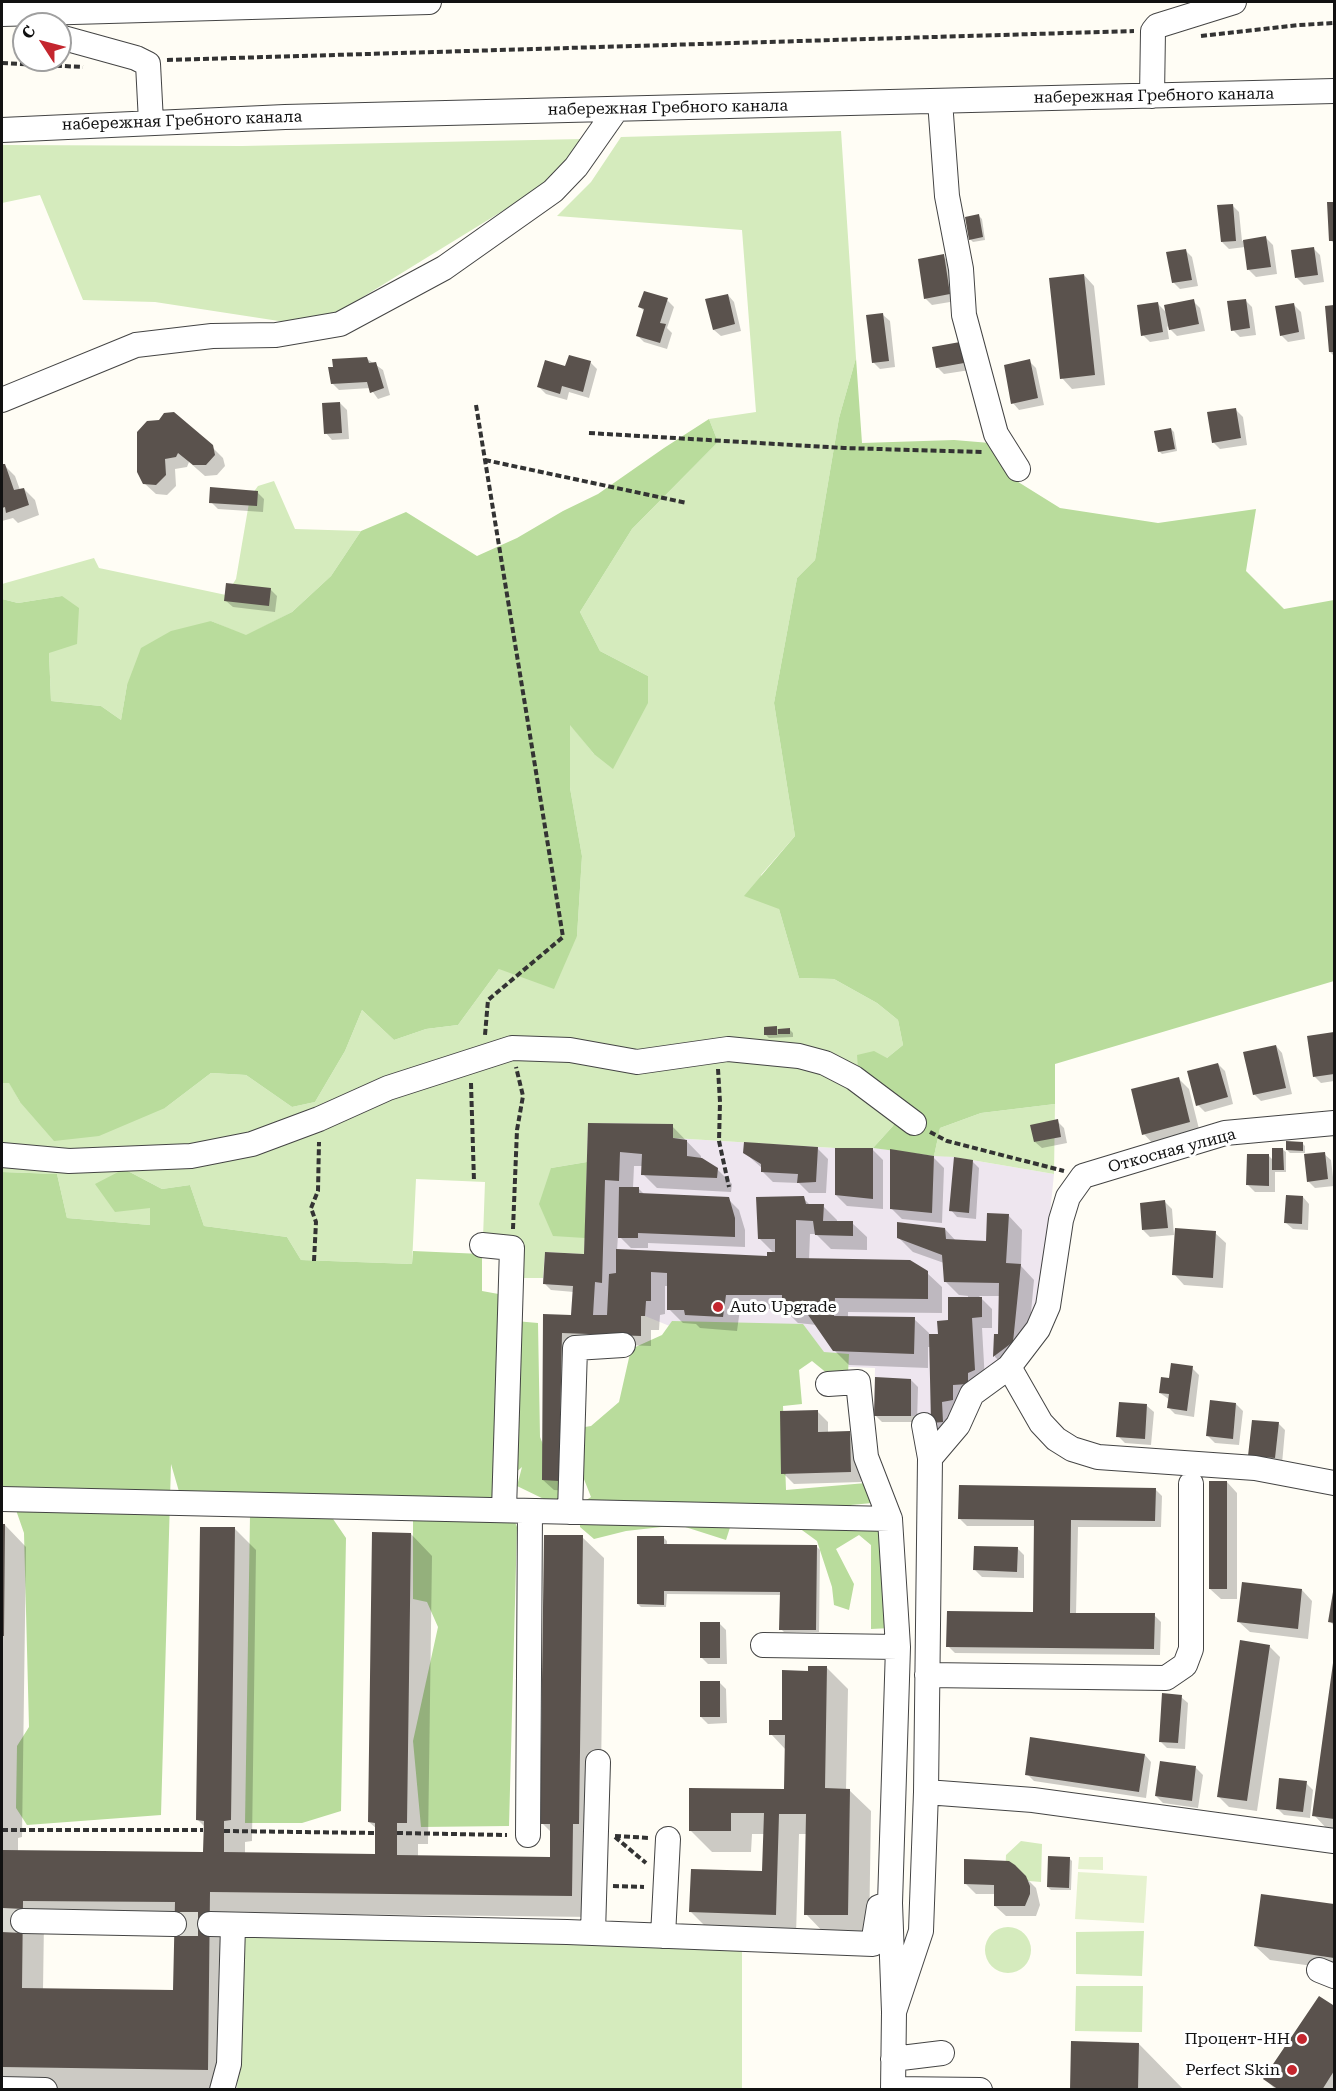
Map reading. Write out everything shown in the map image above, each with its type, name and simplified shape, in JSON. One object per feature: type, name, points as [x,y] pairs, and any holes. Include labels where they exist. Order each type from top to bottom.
[{"type":"street","points":[[2,14],[429,2]]},
{"type":"street","points":[[1152,96],[1153,31],[1157,26],[1234,2]]},
{"type":"street","points":[[72,40],[136,58],[148,64],[151,123]]},
{"type":"street","name":"набережная Гребного канала","points":[[2,130],[285,117],[1335,91]]},
{"type":"street","points":[[940,101],[946,196],[962,269],[964,315],[996,434],[1012,461]]},
{"type":"street","points":[[2,400],[136,345],[212,336],[276,335],[340,324],[444,268],[553,191],[576,166],[616,110]]},
{"type":"street","points":[[2,1155],[69,1161],[192,1156],[252,1144],[319,1119],[388,1088],[512,1048],[570,1050],[637,1062],[728,1049],[799,1056],[825,1063],[854,1078],[914,1123]]},
{"type":"street","name":"Откосная улица","points":[[1083,1176],[1225,1133],[1335,1123]]},
{"type":"street","points":[[930,1458],[958,1425],[972,1394],[1009,1367],[1038,1329],[1048,1306],[1061,1220],[1068,1197],[1083,1176]]},
{"type":"street","points":[[482,1245],[512,1248],[504,1510]]},
{"type":"street","points":[[570,1512],[575,1348],[623,1346]]},
{"type":"street","points":[[1009,1367],[1041,1423],[1056,1439],[1072,1449],[1098,1457],[1255,1468],[1335,1483]]},
{"type":"street","points":[[828,1383],[858,1382],[866,1457],[890,1519],[898,1647],[890,1903],[879,1907],[894,2012],[893,2089],[980,2090]]},
{"type":"street","points":[[894,2012],[921,1931],[933,1882],[926,1792],[930,1458],[924,1425]]},
{"type":"street","points":[[927,1675],[1166,1678],[1185,1665],[1191,1649],[1191,1485]]},
{"type":"street","points":[[2,1499],[890,1519]]},
{"type":"street","points":[[528,1835],[530,1511]]},
{"type":"street","points":[[763,1645],[898,1647]]},
{"type":"street","points":[[593,1934],[594,1886],[605,1835],[598,1762]]},
{"type":"street","points":[[926,1792],[1033,1800],[1335,1841]]},
{"type":"street","points":[[663,1936],[668,1839]]},
{"type":"street","points":[[222,2090],[229,2064],[231,1925],[288,1910],[322,1911],[363,1928],[411,1929],[453,1915],[486,1917],[528,1932],[883,1944]]},
{"type":"street","points":[[23,1921],[174,1924]]},
{"type":"street","points":[[893,2058],[942,2053]]},
{"type":"street","points":[[2,2089],[45,2090]]},
{"type":"path","points":[[1191,38],[1299,24],[1335,23]]},
{"type":"path","points":[[148,64],[161,60],[1153,31]]},
{"type":"path","points":[[2,63],[90,67]]},
{"type":"path","points":[[474,1181],[477,1059],[488,1000],[563,937],[476,405]]},
{"type":"path","points":[[589,433],[844,448],[1012,461]]},
{"type":"path","points":[[485,460],[687,503]]},
{"type":"path","points":[[512,1048],[523,1096],[517,1130],[512,1248]]},
{"type":"path","points":[[717,1051],[720,1102],[719,1141],[729,1187]]},
{"type":"path","points":[[314,1261],[316,1222],[311,1208],[318,1191],[319,1119]]},
{"type":"path","points":[[914,1123],[947,1141],[1083,1176]]},
{"type":"path","points":[[2,1830],[203,1830]]},
{"type":"path","points":[[224,1831],[375,1833]]},
{"type":"path","points":[[397,1833],[528,1835]]},
{"type":"path","points":[[605,1835],[668,1839]]},
{"type":"path","points":[[605,1835],[665,1884]]},
{"type":"path","points":[[594,1886],[665,1884]]},
{"type":"shaded area","points":[[588,1123],[673,1124],[673,1138],[835,1148],[873,1148],[954,1157],[1054,1174],[1041,1303],[1012,1348],[978,1377],[938,1432],[917,1416],[874,1416],[875,1368],[827,1366],[803,1333],[677,1329],[645,1316],[571,1315],[573,1286],[543,1284],[545,1252],[584,1254]]},
{"type":"green space","points":[[841,131],[856,358],[839,418],[815,560],[797,578],[774,703],[795,836],[761,875],[779,909],[799,978],[834,979],[877,1003],[898,1020],[903,1045],[887,1058],[899,1111],[893,1126],[873,1148],[835,1148],[673,1138],[672,1124],[588,1123],[587,1162],[551,1168],[585,1238],[584,1254],[545,1252],[543,1278],[519,1278],[521,1240],[483,1238],[485,1182],[416,1179],[412,1264],[301,1260],[287,1237],[204,1226],[190,1185],[162,1189],[124,1169],[151,1207],[150,1225],[67,1218],[57,1174],[2,1172],[2,1083],[9,1082],[20,1102],[165,1108],[211,1073],[246,1075],[292,1107],[315,1102],[345,1051],[362,1010],[394,1040],[426,1029],[458,1025],[499,969],[577,936],[582,856],[570,788],[570,724],[594,754],[648,676],[600,651],[580,612],[632,529],[718,442],[709,419],[756,412],[742,230],[557,216],[591,182],[621,137]]},
{"type":"green space","points":[[583,139],[565,166],[548,183],[340,311],[292,323],[155,302],[83,300],[40,195],[2,203],[2,145],[242,146]]},
{"type":"green space","points":[[856,358],[862,443],[954,440],[990,443],[1015,480],[1060,508],[1158,523],[1256,509],[1246,571],[1284,609],[1334,600],[1334,981],[1055,1064],[1055,1104],[981,1113],[940,1128],[934,1156],[873,1148],[893,1126],[899,1111],[858,1068],[857,1055],[874,1051],[887,1058],[903,1045],[898,1020],[877,1003],[834,979],[799,978],[779,909],[744,896],[795,836],[774,703],[797,578],[815,560],[839,418]]},
{"type":"green space","points":[[709,419],[718,442],[632,529],[580,612],[600,651],[648,676],[648,703],[613,769],[594,754],[570,725],[570,788],[582,856],[577,936],[554,989],[499,969],[458,1025],[426,1029],[394,1040],[362,1010],[345,1051],[315,1102],[292,1107],[246,1075],[211,1073],[165,1108],[99,1136],[54,1141],[20,1102],[9,1083],[2,1083],[2,599],[18,603],[62,596],[79,608],[77,644],[49,653],[51,701],[101,706],[121,720],[127,685],[141,648],[171,631],[211,621],[246,635],[292,612],[331,576],[361,531],[406,512],[477,556],[517,538],[598,494]]},
{"type":"green space","points":[[274,481],[295,529],[361,531],[331,576],[292,612],[246,636],[211,621],[127,685],[121,720],[101,706],[51,701],[49,653],[62,596],[18,603],[2,599],[2,584],[94,558],[99,568],[226,595],[236,579],[250,497],[258,486]]},
{"type":"green space","points":[[1055,1104],[1054,1174],[954,1157],[934,1156],[940,1128],[981,1113]]},
{"type":"green space","points":[[587,1162],[585,1238],[553,1236],[539,1204],[551,1168]]},
{"type":"green space","points":[[124,1169],[162,1189],[190,1185],[204,1226],[287,1237],[301,1260],[412,1264],[413,1251],[482,1254],[482,1291],[504,1295],[504,1320],[538,1323],[540,1437],[551,1464],[564,1462],[567,1430],[591,1426],[619,1402],[631,1349],[662,1335],[672,1321],[803,1324],[824,1352],[849,1354],[848,1374],[828,1374],[812,1361],[799,1370],[802,1404],[783,1406],[786,1490],[866,1483],[872,1503],[851,1505],[852,1523],[878,1528],[891,1628],[871,1629],[871,1545],[859,1535],[836,1549],[854,1584],[849,1610],[834,1605],[832,1587],[817,1541],[773,1509],[735,1512],[726,1540],[679,1525],[626,1531],[594,1539],[580,1527],[580,1504],[591,1497],[578,1464],[566,1496],[550,1502],[517,1486],[522,1467],[501,1486],[517,1527],[509,1826],[421,1827],[413,1741],[438,1627],[427,1602],[413,1599],[413,1500],[350,1495],[331,1516],[346,1538],[341,1811],[302,1823],[245,1823],[250,1516],[180,1495],[171,1464],[161,1815],[27,1825],[16,1808],[17,1746],[29,1727],[24,1533],[9,1490],[2,1489],[2,1172],[57,1174],[67,1218],[150,1225],[150,1208],[115,1212],[95,1184]]},
{"type":"green space","points":[[1021,1841],[1042,1844],[1041,1882],[1005,1879],[1006,1855]]},
{"type":"green space","points":[[1079,1857],[1103,1857],[1103,1870],[1078,1869]]},
{"type":"green space","points":[[1078,1872],[1147,1876],[1144,1923],[1075,1919]]},
{"type":"green space","points":[[1008,1927],[1024,1934],[1031,1950],[1024,1966],[1008,1973],[992,1966],[985,1950],[992,1934]]},
{"type":"green space","points":[[1144,1931],[1142,1976],[1076,1974],[1076,1932]]},
{"type":"green space","points":[[243,1935],[742,1948],[742,2089],[237,2090]]},
{"type":"green space","points":[[1076,1986],[1143,1986],[1142,2032],[1075,2031]]},
{"type":"building","points":[[1327,202],[1334,202],[1334,241],[1329,241]]},
{"type":"building","points":[[1233,204],[1236,241],[1221,242],[1217,205]]},
{"type":"building","points":[[979,214],[983,237],[969,240],[965,217]]},
{"type":"building","points":[[1266,236],[1271,267],[1247,270],[1243,240]]},
{"type":"building","points":[[1314,247],[1318,275],[1295,278],[1291,250]]},
{"type":"building","points":[[1186,249],[1192,280],[1172,283],[1166,252]]},
{"type":"building","points":[[944,254],[950,294],[924,299],[918,259]]},
{"type":"building","points":[[1084,274],[1095,375],[1060,379],[1049,278]]},
{"type":"building","points":[[644,291],[668,298],[660,323],[666,324],[660,343],[636,336],[644,309],[638,307]]},
{"type":"building","points":[[728,294],[735,324],[713,330],[705,299]]},
{"type":"building","points":[[1194,299],[1199,324],[1169,330],[1164,305]]},
{"type":"building","points":[[1246,299],[1250,328],[1231,331],[1227,301]]},
{"type":"building","points":[[1158,302],[1163,332],[1141,336],[1137,305]]},
{"type":"building","points":[[1294,303],[1299,332],[1280,336],[1275,306]]},
{"type":"building","points":[[1334,305],[1334,352],[1329,352],[1325,306]]},
{"type":"building","points":[[883,313],[889,361],[872,363],[866,315]]},
{"type":"building","points":[[960,342],[964,363],[936,368],[932,347]]},
{"type":"building","points":[[569,355],[591,361],[583,392],[562,386],[560,394],[537,387],[545,360],[565,366]]},
{"type":"building","points":[[367,357],[369,363],[376,362],[384,388],[370,393],[367,382],[331,384],[328,367],[333,367],[332,359]]},
{"type":"building","points":[[1030,359],[1038,398],[1011,404],[1004,365]]},
{"type":"building","points":[[340,402],[342,433],[324,434],[322,403]]},
{"type":"building","points":[[1236,408],[1241,438],[1212,443],[1207,412]]},
{"type":"building","points":[[174,412],[213,445],[215,455],[206,465],[193,465],[178,453],[176,457],[165,459],[166,475],[156,485],[143,484],[137,472],[137,432],[147,421],[159,420],[164,413]]},
{"type":"building","points":[[1171,428],[1175,449],[1158,452],[1154,431]]},
{"type":"building","points":[[2,464],[5,464],[14,490],[24,488],[29,505],[6,513],[5,507],[2,508]]},
{"type":"building","points":[[210,487],[258,491],[257,506],[209,503]]},
{"type":"building","points":[[226,583],[271,588],[269,606],[224,601]]},
{"type":"building","points":[[777,1026],[777,1035],[764,1035],[764,1027]]},
{"type":"building","points":[[790,1028],[790,1034],[778,1034],[778,1029]]},
{"type":"building","points":[[1334,1032],[1334,1074],[1313,1077],[1307,1036]]},
{"type":"building","points":[[1276,1045],[1286,1088],[1253,1095],[1243,1052]]},
{"type":"building","points":[[1218,1063],[1228,1097],[1196,1106],[1187,1071]]},
{"type":"building","points":[[1179,1077],[1190,1122],[1142,1135],[1131,1089]]},
{"type":"building","points":[[1058,1119],[1061,1137],[1034,1142],[1030,1125]]},
{"type":"building","points":[[588,1123],[673,1124],[673,1138],[687,1140],[687,1156],[702,1158],[718,1168],[717,1178],[641,1175],[642,1154],[620,1152],[619,1181],[605,1180],[602,1283],[595,1282],[593,1315],[607,1315],[609,1274],[616,1273],[616,1249],[767,1256],[767,1252],[775,1252],[775,1239],[758,1239],[756,1197],[804,1196],[806,1204],[824,1204],[823,1221],[853,1221],[853,1236],[815,1235],[813,1221],[796,1220],[796,1258],[910,1260],[928,1271],[928,1299],[835,1298],[834,1316],[915,1317],[914,1354],[833,1351],[806,1312],[782,1309],[782,1295],[726,1295],[723,1317],[685,1315],[684,1310],[667,1310],[667,1273],[651,1272],[651,1301],[646,1301],[645,1316],[641,1316],[641,1336],[562,1333],[559,1481],[542,1480],[543,1314],[571,1315],[573,1286],[543,1284],[545,1252],[584,1254]]},
{"type":"building","points":[[1286,1141],[1303,1142],[1303,1151],[1286,1150]]},
{"type":"building","points":[[744,1142],[818,1147],[816,1182],[797,1183],[798,1174],[761,1172],[761,1164],[743,1153]]},
{"type":"building","points":[[835,1148],[873,1148],[873,1199],[835,1195]]},
{"type":"building","points":[[1272,1148],[1283,1148],[1284,1170],[1272,1170]]},
{"type":"building","points":[[890,1149],[934,1156],[932,1213],[890,1209]]},
{"type":"building","points":[[1325,1152],[1328,1179],[1307,1182],[1304,1154]]},
{"type":"building","points":[[1247,1154],[1269,1154],[1269,1186],[1246,1185]]},
{"type":"building","points":[[954,1157],[973,1160],[969,1213],[949,1211]]},
{"type":"building","points":[[619,1187],[639,1187],[639,1193],[729,1197],[735,1218],[735,1237],[638,1233],[638,1238],[618,1238]]},
{"type":"building","points":[[1286,1195],[1303,1196],[1302,1224],[1284,1223]]},
{"type":"building","points":[[1165,1200],[1168,1228],[1142,1230],[1140,1203]]},
{"type":"building","points":[[987,1213],[1009,1214],[1006,1263],[1021,1264],[1013,1342],[993,1357],[994,1334],[998,1334],[999,1283],[944,1282],[942,1255],[897,1238],[897,1222],[945,1228],[946,1239],[986,1241]]},
{"type":"building","points":[[1175,1228],[1216,1231],[1213,1278],[1172,1275]]},
{"type":"building","points":[[948,1297],[982,1297],[982,1317],[972,1318],[975,1370],[968,1373],[968,1384],[953,1385],[953,1400],[942,1402],[943,1422],[931,1423],[929,1334],[938,1334],[937,1321],[948,1320]]},
{"type":"building","points":[[1171,1363],[1193,1366],[1187,1411],[1167,1408],[1169,1394],[1159,1393],[1161,1377],[1169,1378]]},
{"type":"building","points":[[875,1377],[911,1379],[911,1416],[874,1416]]},
{"type":"building","points":[[1210,1400],[1236,1403],[1233,1439],[1206,1436]]},
{"type":"building","points":[[1119,1402],[1147,1404],[1145,1439],[1116,1437]]},
{"type":"building","points":[[818,1410],[818,1432],[850,1431],[851,1472],[781,1474],[780,1411]]},
{"type":"building","points":[[1252,1420],[1279,1422],[1275,1458],[1248,1456]]},
{"type":"building","points":[[1209,1481],[1227,1481],[1227,1589],[1209,1589]]},
{"type":"building","points":[[959,1485],[1156,1488],[1155,1521],[1071,1520],[1070,1613],[1155,1613],[1154,1649],[946,1647],[947,1611],[1033,1612],[1034,1520],[958,1519]]},
{"type":"building","points":[[2,1524],[5,1524],[4,1636],[2,1636]]},
{"type":"building","points":[[200,1527],[235,1527],[231,1820],[224,1821],[224,1852],[375,1854],[375,1823],[368,1822],[372,1532],[411,1533],[407,1823],[397,1823],[397,1855],[550,1857],[550,1824],[540,1824],[544,1535],[583,1535],[579,1824],[573,1824],[572,1896],[210,1892],[208,2070],[2,2067],[2,1850],[203,1852],[204,1821],[196,1820]],"holes":[[[23,1901],[175,1902],[173,1990],[22,1988]]]},
{"type":"building","points":[[637,1536],[664,1536],[664,1544],[817,1545],[816,1630],[779,1630],[780,1592],[664,1591],[664,1605],[637,1604]]},
{"type":"building","points":[[974,1546],[1018,1547],[1017,1572],[973,1570]]},
{"type":"building","points":[[1242,1582],[1302,1589],[1298,1629],[1237,1622]]},
{"type":"building","points":[[1334,1592],[1334,1623],[1328,1622]]},
{"type":"building","points":[[700,1622],[720,1622],[720,1658],[700,1658]]},
{"type":"building","points":[[1240,1640],[1270,1645],[1247,1801],[1217,1797]]},
{"type":"building","points":[[1334,1663],[1334,1819],[1312,1816]]},
{"type":"building","points":[[808,1666],[827,1666],[825,1788],[850,1789],[848,1915],[804,1915],[806,1814],[779,1814],[776,1915],[689,1912],[691,1869],[762,1871],[764,1813],[731,1813],[731,1831],[689,1831],[689,1788],[784,1789],[785,1735],[769,1735],[769,1720],[782,1720],[782,1670],[808,1671]]},
{"type":"building","points":[[700,1681],[720,1681],[720,1717],[700,1717]]},
{"type":"building","points":[[1162,1693],[1182,1695],[1178,1743],[1159,1742]]},
{"type":"building","points":[[1030,1737],[1145,1754],[1139,1792],[1025,1775]]},
{"type":"building","points":[[1160,1761],[1196,1766],[1192,1801],[1155,1796]]},
{"type":"building","points":[[1279,1778],[1307,1781],[1303,1812],[1276,1809]]},
{"type":"building","points":[[1048,1856],[1070,1857],[1069,1888],[1047,1887]]},
{"type":"building","points":[[964,1859],[1009,1861],[1015,1865],[1026,1876],[1030,1886],[1030,1894],[1025,1906],[994,1906],[994,1885],[964,1884]]},
{"type":"building","points":[[1261,1894],[1334,1904],[1334,1958],[1254,1946]]},
{"type":"building","points":[[1319,1996],[1333,2005],[1334,2003],[1334,2071],[1322,2090],[1279,2090],[1263,2079]]},
{"type":"building","points":[[1071,2041],[1139,2043],[1138,2090],[1070,2090]]},
{"type":"tunnel","points":[[2,1920],[23,1921]]},
{"type":"tunnel","points":[[174,1924],[210,1924]]},
{"type":"place","name":"Auto Upgrade","points":[[718,1307]]},
{"type":"place","name":"Процент-НН","points":[[1302,2039]]},
{"type":"place","name":"Perfect Skin","points":[[1292,2070]]}]
